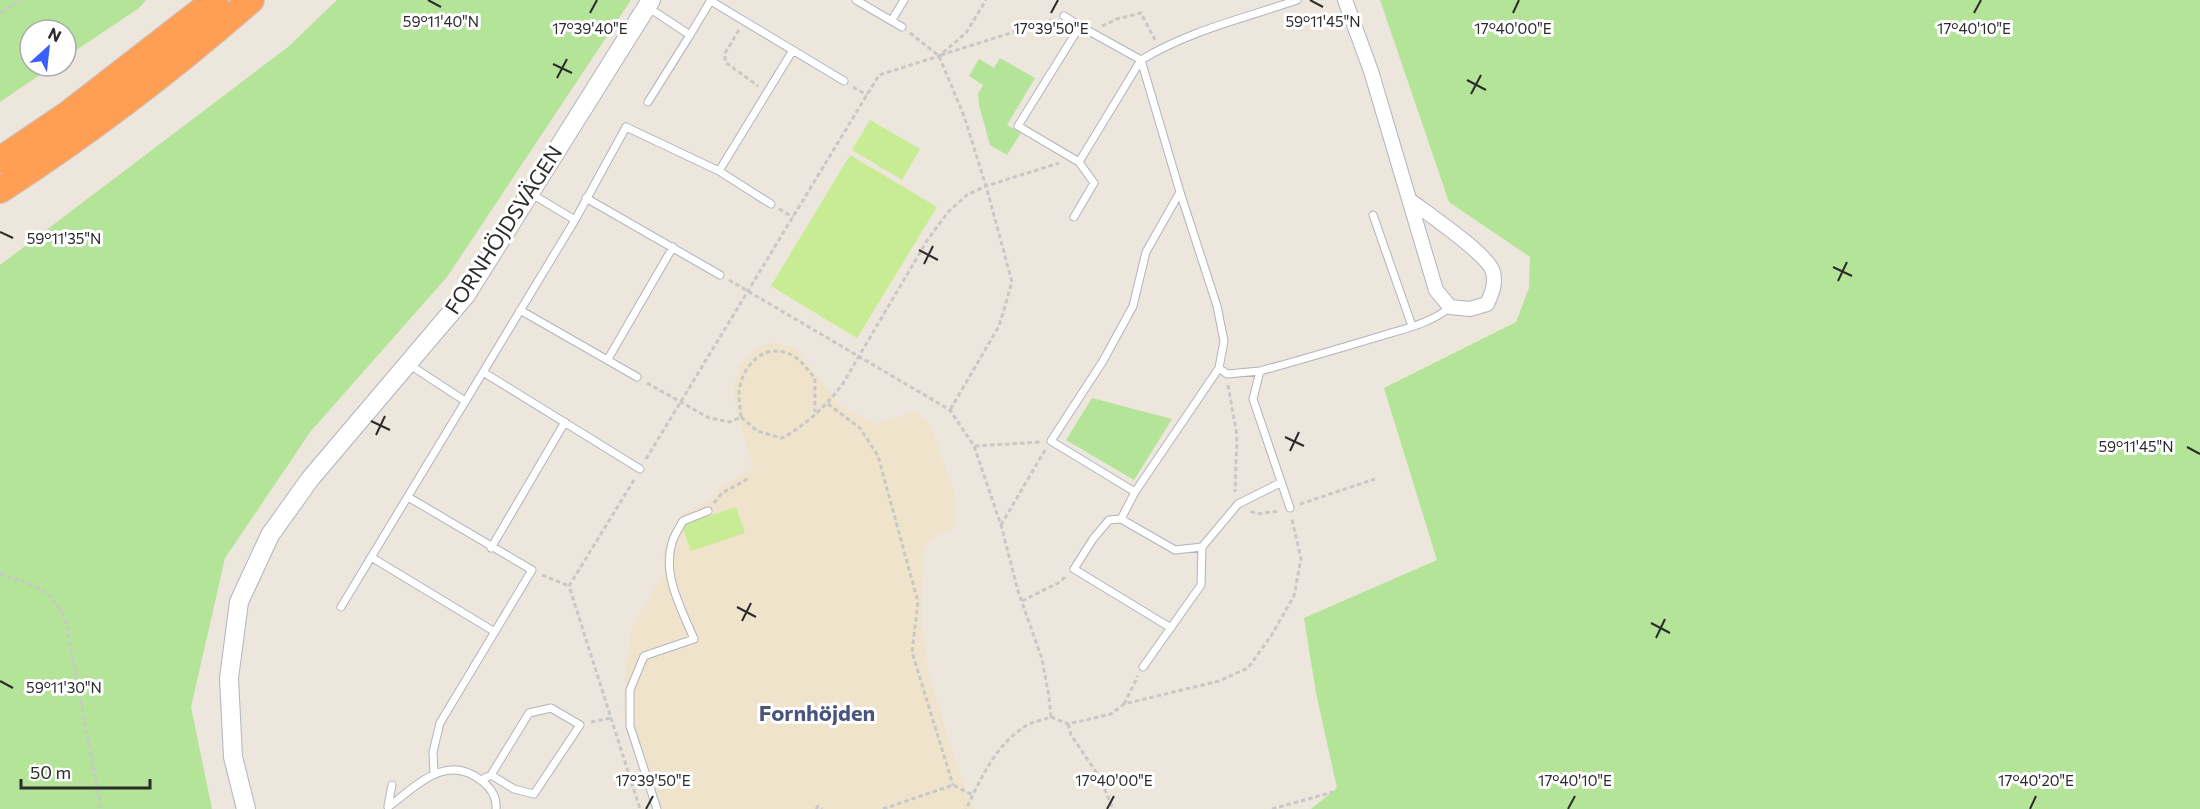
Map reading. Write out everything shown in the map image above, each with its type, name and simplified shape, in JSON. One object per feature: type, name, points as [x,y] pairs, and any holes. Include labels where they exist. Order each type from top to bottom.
[{"type":"highway","points":[[0,160],[69,114],[215,0]]},
{"type":"highway","points":[[0,190],[78,138],[212,34],[251,0]]},
{"type":"street","points":[[1346,0],[1371,71],[1436,290],[1450,307],[1470,309],[1487,304],[1495,286],[1493,269],[1474,248],[1411,201]]},
{"type":"street","name":"FORNHÖJDSVÄGEN","points":[[246,809],[233,757],[229,678],[239,603],[270,536],[310,479],[465,295],[649,3]]},
{"type":"lane","points":[[648,102],[711,0],[844,81]]},
{"type":"lane","points":[[856,0],[902,27]]},
{"type":"lane","points":[[892,20],[904,0]]},
{"type":"lane","points":[[1079,162],[1141,60],[1159,49],[1297,0]]},
{"type":"lane","points":[[649,3],[690,35]]},
{"type":"lane","points":[[1064,16],[1141,60],[1217,306],[1224,341],[1219,368],[1136,492],[1121,519]]},
{"type":"lane","points":[[1074,217],[1094,183],[1079,162],[1018,126],[1080,26]]},
{"type":"lane","points":[[719,171],[793,50]]},
{"type":"lane","points":[[341,607],[575,220],[626,127],[719,171],[771,204]]},
{"type":"lane","points":[[1136,492],[1051,441],[1103,361],[1133,306],[1146,252],[1180,192]]},
{"type":"lane","points":[[530,193],[575,220]]},
{"type":"lane","points":[[586,198],[720,275]]},
{"type":"lane","points":[[1373,215],[1412,326]]},
{"type":"lane","points":[[608,359],[673,247]]},
{"type":"lane","points":[[1219,368],[1227,374],[1260,371],[1334,352],[1442,315],[1450,307]]},
{"type":"lane","points":[[520,310],[608,359],[637,378]]},
{"type":"lane","points":[[409,364],[465,401]]},
{"type":"lane","points":[[1260,371],[1253,399],[1290,508]]},
{"type":"lane","points":[[483,372],[640,469]]},
{"type":"lane","points":[[491,548],[565,422]]},
{"type":"lane","points":[[1143,668],[1201,585],[1202,547],[1238,504],[1280,483]]},
{"type":"lane","points":[[408,497],[491,548],[532,570],[440,723],[434,752],[434,774]]},
{"type":"lane","points":[[657,809],[630,726],[630,690],[644,656],[694,639],[674,591],[668,564],[672,542],[683,521],[708,511]]},
{"type":"lane","points":[[1171,628],[1074,569],[1093,539],[1109,520],[1121,519],[1175,550],[1202,547]]},
{"type":"lane","points":[[372,557],[495,632]]},
{"type":"lane","points":[[481,780],[491,775],[529,713],[551,708],[580,725],[534,794],[514,789],[491,775]]},
{"type":"lane","points":[[387,808],[434,774],[451,769],[465,772],[481,780],[490,789],[496,801],[496,809]]},
{"type":"lane","points":[[387,808],[392,785]]},
{"type":"path","points":[[0,13],[21,0]]},
{"type":"path","points":[[939,56],[966,33],[986,0]]},
{"type":"path","points":[[1089,31],[1117,19],[1141,13],[1159,49]]},
{"type":"path","points":[[569,586],[879,75],[1064,16]]},
{"type":"path","points":[[745,21],[725,53],[724,62],[767,93]]},
{"type":"path","points":[[902,27],[939,56],[964,116],[1012,282],[999,326],[950,410]]},
{"type":"path","points":[[815,413],[815,378],[796,357],[776,350],[758,355],[745,374],[739,392],[741,417],[756,431],[782,438],[798,429],[828,404],[859,358],[928,239],[949,212],[967,195],[986,186],[1059,163],[1079,162]]},
{"type":"path","points":[[720,275],[950,410],[974,446],[1001,525],[1022,601],[1042,659],[1051,717]]},
{"type":"path","points":[[1227,374],[1237,436],[1235,497],[1238,504],[1256,514],[1276,513],[1375,479]]},
{"type":"path","points":[[637,378],[709,418],[730,422],[741,417]]},
{"type":"path","points":[[828,404],[860,428],[878,456],[918,602],[912,652],[952,785]]},
{"type":"path","points":[[974,446],[1051,441]]},
{"type":"path","points":[[1001,525],[1051,441]]},
{"type":"path","points":[[708,511],[722,493],[748,479]]},
{"type":"path","points":[[966,809],[999,750],[1024,727],[1051,717],[1068,724],[1111,714],[1124,704],[1219,681],[1248,668],[1271,636],[1294,596],[1301,559],[1290,508]]},
{"type":"path","points":[[1022,601],[1060,582],[1074,569]]},
{"type":"path","points":[[532,570],[569,586],[640,809]]},
{"type":"path","points":[[0,574],[39,588],[58,604],[66,622],[101,809]]},
{"type":"path","points":[[1124,704],[1143,668]]},
{"type":"path","points":[[580,725],[611,717]]},
{"type":"path","points":[[1068,724],[1071,735],[1100,778],[1113,809]]},
{"type":"path","points":[[883,809],[952,785],[973,795]]},
{"type":"path","points":[[1272,809],[1332,792]]},
{"type":"path","points":[[816,809],[818,806],[822,809]]},
{"type":"shaded area","points":[[774,343],[794,347],[841,406],[876,424],[917,411],[931,427],[955,494],[956,525],[925,544],[921,615],[929,676],[960,775],[975,809],[653,809],[623,710],[632,627],[665,571],[663,551],[671,531],[685,513],[708,503],[722,486],[754,468],[736,411],[734,385],[741,365],[756,348]]},
{"type":"green space","points":[[0,0],[146,0],[139,8],[78,49],[78,18],[18,18],[18,78],[35,78],[0,102]]},
{"type":"green space","points":[[337,0],[631,0],[447,277],[311,431],[225,558],[191,707],[212,809],[0,809],[0,265],[288,47]]},
{"type":"green space","points":[[1380,0],[2200,0],[2200,809],[1311,809],[1337,788],[1316,693],[1304,618],[1437,560],[1384,388],[1516,322],[1529,288],[1530,257],[1449,202]]},
{"type":"green space","points":[[1000,58],[1035,78],[1007,125],[1021,133],[1007,155],[990,145],[979,105],[978,94],[983,85],[969,76],[979,59],[994,68]]},
{"type":"green space","points":[[870,120],[920,149],[902,180],[852,150]]},
{"type":"green space","points":[[850,155],[937,207],[857,338],[771,286]]},
{"type":"green space","points":[[1092,398],[1172,419],[1134,480],[1066,440]]},
{"type":"green space","points":[[736,507],[745,533],[691,551],[682,525]]},
{"type":"district","name":"Fornhöjden","points":[[817,713]]}]
